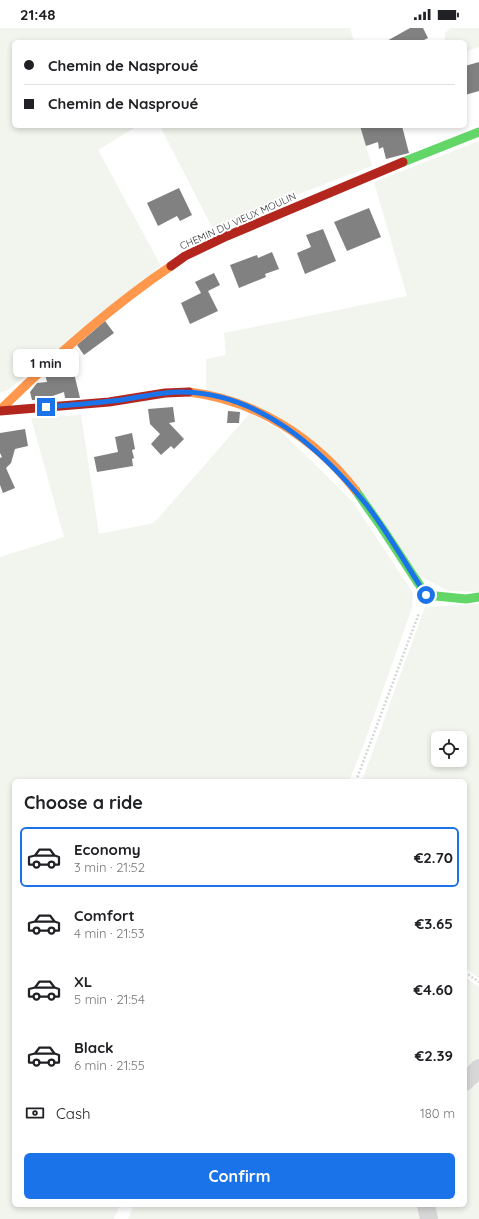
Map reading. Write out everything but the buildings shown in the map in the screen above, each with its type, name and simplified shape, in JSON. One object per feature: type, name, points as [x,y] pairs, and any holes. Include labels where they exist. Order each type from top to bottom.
[{"type":"street","name":"CHEMIN DU VIEUX MOULIN","points":[[0,410],[47,364],[98,319],[132,292],[185,256],[227,236],[419,155],[479,132]]},
{"type":"street","points":[[0,410],[107,402],[183,392],[218,396],[250,406],[273,418],[305,442],[335,469],[367,505],[426,595],[466,599],[479,597]]},
{"type":"street","points":[[467,1080],[479,1068]]},
{"type":"street","points":[[426,1207],[429,1219]]},
{"type":"path","points":[[357,779],[426,595]]},
{"type":"path","points":[[467,973],[479,982]]},
{"type":"shaded area","points":[[0,28],[350,28],[353,40],[12,40],[12,128],[134,128],[98,150],[161,266],[8,390],[0,393]]},
{"type":"shaded area","points":[[451,28],[479,28],[479,47],[467,51],[467,40],[445,40],[445,33]]},
{"type":"shaded area","points":[[161,128],[361,128],[372,166],[291,197],[215,233]]},
{"type":"shaded area","points":[[479,141],[479,592],[449,591],[421,577],[325,450],[206,390],[206,359],[226,355],[224,333],[407,296],[374,182]]},
{"type":"shaded area","points":[[250,413],[281,431],[353,502],[413,593],[412,608],[362,749],[350,779],[12,779],[12,1207],[119,1207],[114,1219],[0,1219],[0,557],[64,537],[31,418],[81,415],[99,534],[154,523]]},
{"type":"shaded area","points":[[479,604],[479,978],[467,969],[467,779],[363,779],[425,607]]},
{"type":"shaded area","points":[[467,978],[479,987],[479,1062],[467,1073]]},
{"type":"shaded area","points":[[479,1077],[479,1219],[436,1219],[433,1207],[467,1207],[467,1091]]},
{"type":"shaded area","points":[[133,1207],[422,1207],[424,1219],[128,1219]]},
{"type":"traffic: fast","points":[[403,162],[479,132]]},
{"type":"traffic: fast","points":[[356,491],[426,595],[466,599],[479,597]]},
{"type":"traffic: slow","points":[[0,410],[82,334],[148,282],[171,266]]},
{"type":"traffic: slow","points":[[189,392],[214,396],[238,403],[282,425],[303,438],[322,454],[356,491]]},
{"type":"traffic: jam","points":[[171,266],[185,256],[227,236],[403,162]]},
{"type":"traffic: jam","points":[[0,411],[109,402],[165,393],[189,392]]},
{"type":"route","points":[[46,407],[107,402],[183,392],[218,396],[250,406],[273,418],[305,442],[335,469],[367,505],[426,595]]}]
